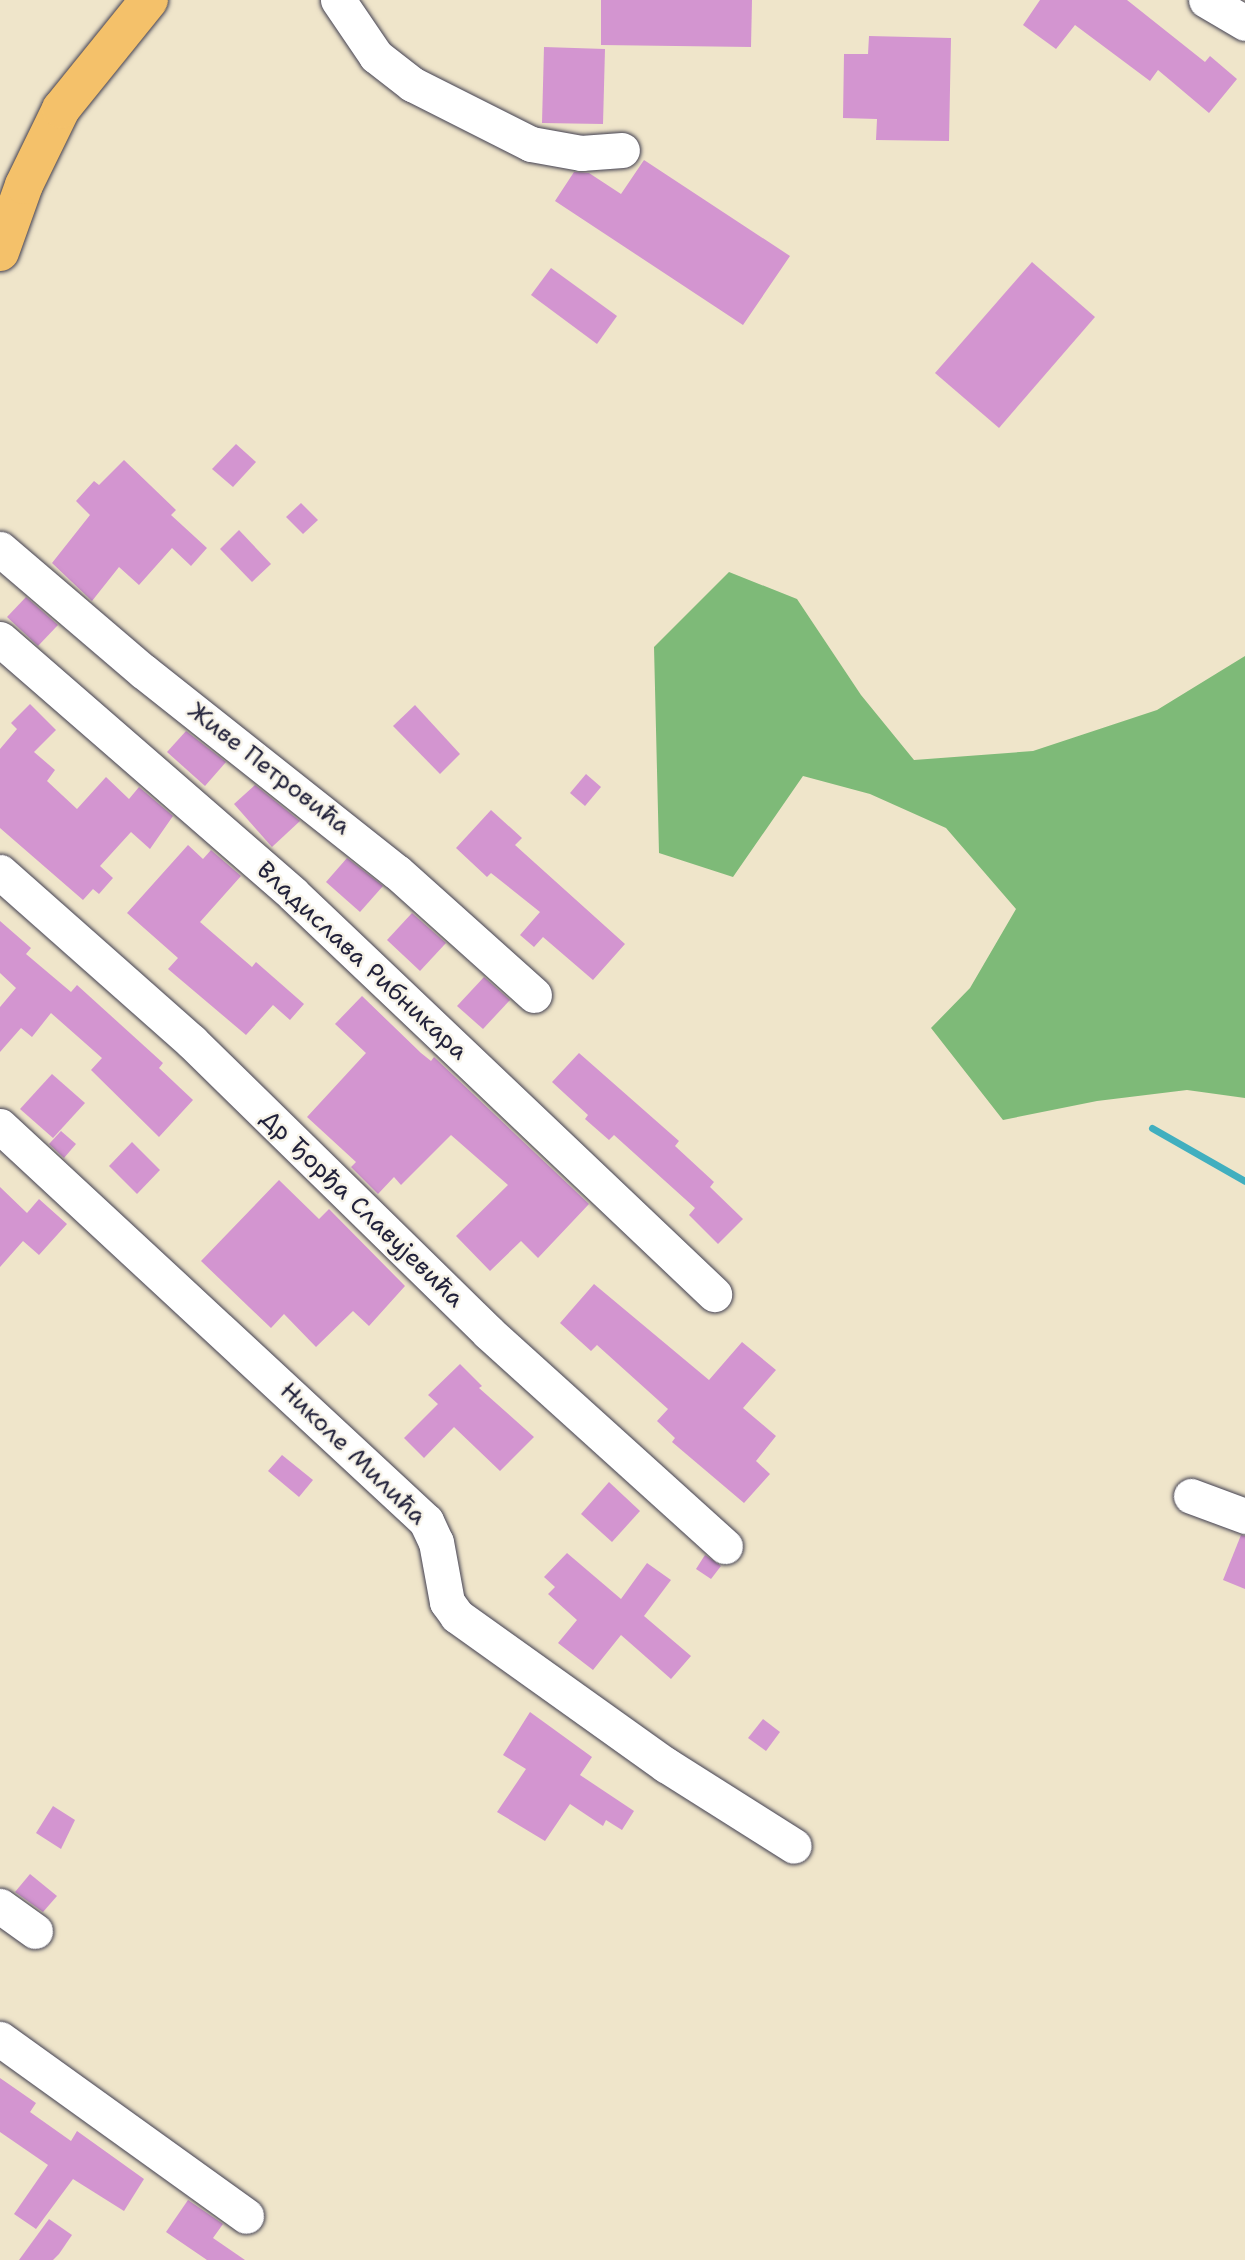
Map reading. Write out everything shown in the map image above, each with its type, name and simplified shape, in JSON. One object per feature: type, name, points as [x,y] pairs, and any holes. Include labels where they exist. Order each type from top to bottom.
[{"type":"main road","points":[[0,252],[24,184],[63,107],[149,0]]},
{"type":"street","points":[[338,0],[376,56],[412,84],[531,144],[581,153],[622,150]]},
{"type":"street","points":[[1206,0],[1245,23]]},
{"type":"street","name":"Живе Петровића","points":[[0,549],[143,671],[397,872],[534,995]]},
{"type":"street","name":"Владислава Рибникара","points":[[0,639],[293,894],[714,1294]]},
{"type":"street","name":"Др Ђорђа Славујевића","points":[[0,872],[191,1041],[489,1333],[725,1546]]},
{"type":"street","name":"Николе Милића","points":[[0,1126],[426,1521],[436,1542],[447,1602],[457,1616],[666,1765],[794,1846]]},
{"type":"street","points":[[1191,1496],[1245,1516]]},
{"type":"street","points":[[0,1906],[35,1931]]},
{"type":"street","points":[[0,2039],[246,2216]]},
{"type":"green space","points":[[729,572],[797,599],[861,695],[914,760],[1033,751],[1157,710],[1245,656],[1245,1098],[1187,1090],[1097,1101],[1003,1120],[931,1028],[970,988],[1016,909],[946,828],[870,794],[803,776],[733,877],[659,853],[654,647]]},
{"type":"building","points":[[601,0],[752,0],[751,47],[601,45]]},
{"type":"building","points":[[1040,0],[1127,0],[1205,62],[1210,56],[1237,79],[1209,113],[1158,70],[1150,81],[1075,25],[1056,49],[1023,25]]},
{"type":"building","points":[[869,36],[951,38],[949,141],[876,140],[877,119],[843,118],[844,54],[868,54]]},
{"type":"building","points":[[544,47],[605,49],[603,124],[542,123]]},
{"type":"building","points":[[644,160],[790,256],[743,325],[555,201],[574,172],[589,173],[621,194]]},
{"type":"building","points":[[1032,262],[1095,317],[999,428],[935,373]]},
{"type":"building","points":[[551,268],[617,316],[597,344],[531,295]]},
{"type":"building","points":[[236,444],[256,462],[233,487],[212,469]]},
{"type":"building","points":[[124,460],[176,510],[171,515],[207,548],[191,566],[172,548],[139,585],[119,567],[92,601],[52,563],[90,515],[76,501],[94,481],[99,485]]},
{"type":"building","points":[[301,503],[318,520],[303,534],[286,517]]},
{"type":"building","points":[[239,530],[271,564],[252,582],[220,549]]},
{"type":"building","points":[[26,597],[58,625],[38,646],[7,617]]},
{"type":"building","points":[[30,704],[56,730],[34,752],[55,770],[47,781],[77,809],[106,777],[129,799],[139,787],[173,816],[150,849],[131,832],[100,866],[113,878],[99,894],[93,889],[83,900],[0,828],[0,749],[17,729],[11,723]]},
{"type":"building","points":[[415,705],[460,754],[440,774],[393,726]]},
{"type":"building","points":[[186,731],[226,762],[205,786],[167,752]]},
{"type":"building","points":[[586,774],[601,787],[585,806],[570,793]]},
{"type":"building","points":[[255,785],[300,821],[272,847],[234,804]]},
{"type":"building","points":[[491,810],[522,838],[515,845],[625,944],[593,980],[543,937],[534,947],[520,935],[540,912],[491,873],[487,877],[456,848]]},
{"type":"building","points":[[188,845],[203,859],[211,850],[241,876],[200,922],[252,967],[256,962],[304,1004],[290,1020],[273,1005],[246,1035],[168,969],[178,958],[127,913]]},
{"type":"building","points":[[347,858],[383,886],[360,912],[326,882]]},
{"type":"building","points":[[412,913],[446,943],[420,971],[387,940]]},
{"type":"building","points":[[0,921],[31,948],[26,954],[71,992],[77,985],[163,1063],[159,1068],[193,1100],[159,1137],[91,1070],[102,1058],[51,1013],[32,1037],[21,1028],[0,1052],[0,1007],[16,988],[0,973]]},
{"type":"building","points":[[484,977],[510,1000],[483,1029],[457,1006]]},
{"type":"building","points":[[362,996],[421,1053],[431,1061],[434,1057],[589,1204],[538,1258],[521,1241],[490,1271],[456,1236],[508,1185],[451,1135],[401,1185],[394,1177],[378,1194],[351,1167],[356,1162],[307,1117],[366,1053],[335,1024]]},
{"type":"building","points":[[579,1053],[679,1141],[675,1146],[714,1182],[710,1187],[743,1219],[718,1244],[689,1215],[695,1208],[614,1135],[609,1140],[585,1119],[588,1115],[552,1082]]},
{"type":"building","points":[[52,1074],[85,1103],[53,1138],[20,1109]]},
{"type":"building","points":[[61,1131],[76,1144],[64,1158],[49,1144]]},
{"type":"building","points":[[132,1142],[160,1170],[137,1194],[109,1166]]},
{"type":"building","points":[[279,1180],[319,1219],[329,1209],[405,1286],[369,1326],[353,1311],[316,1347],[284,1314],[271,1328],[201,1261]]},
{"type":"building","points":[[0,1187],[27,1213],[39,1199],[67,1224],[39,1255],[23,1241],[0,1267]]},
{"type":"building","points":[[594,1284],[709,1380],[742,1342],[776,1370],[743,1408],[776,1436],[756,1461],[770,1474],[744,1503],[672,1442],[675,1438],[657,1421],[668,1409],[597,1345],[591,1351],[560,1323]]},
{"type":"building","points":[[460,1364],[482,1386],[479,1388],[534,1437],[500,1471],[454,1427],[424,1458],[404,1438],[438,1404],[428,1395]]},
{"type":"building","points":[[282,1455],[313,1480],[299,1497],[268,1471]]},
{"type":"building","points":[[609,1482],[640,1511],[612,1542],[581,1514]]},
{"type":"building","points":[[1241,1535],[1245,1536],[1245,1589],[1223,1580]]},
{"type":"building","points":[[567,1553],[621,1599],[647,1563],[671,1580],[644,1616],[691,1656],[671,1679],[621,1635],[593,1670],[558,1643],[577,1620],[548,1594],[555,1587],[544,1577]]},
{"type":"building","points":[[705,1555],[721,1566],[711,1579],[696,1569]]},
{"type":"building","points":[[530,1712],[592,1757],[580,1775],[634,1811],[622,1830],[606,1820],[603,1826],[570,1804],[545,1841],[497,1812],[526,1769],[503,1755]]},
{"type":"building","points":[[763,1719],[780,1732],[766,1751],[748,1738]]},
{"type":"building","points":[[53,1806],[75,1820],[61,1849],[36,1833]]},
{"type":"building","points":[[30,1874],[57,1896],[43,1912],[15,1892]]},
{"type":"building","points":[[0,2078],[36,2103],[30,2112],[71,2141],[77,2131],[144,2179],[124,2211],[73,2179],[36,2229],[14,2214],[48,2165],[0,2132]]},
{"type":"building","points":[[188,2200],[223,2224],[213,2238],[245,2260],[207,2260],[166,2232]]},
{"type":"building","points":[[49,2219],[72,2235],[59,2254],[53,2260],[19,2260]]},
{"type":"waterway","points":[[1152,1128],[1245,1181]]}]
